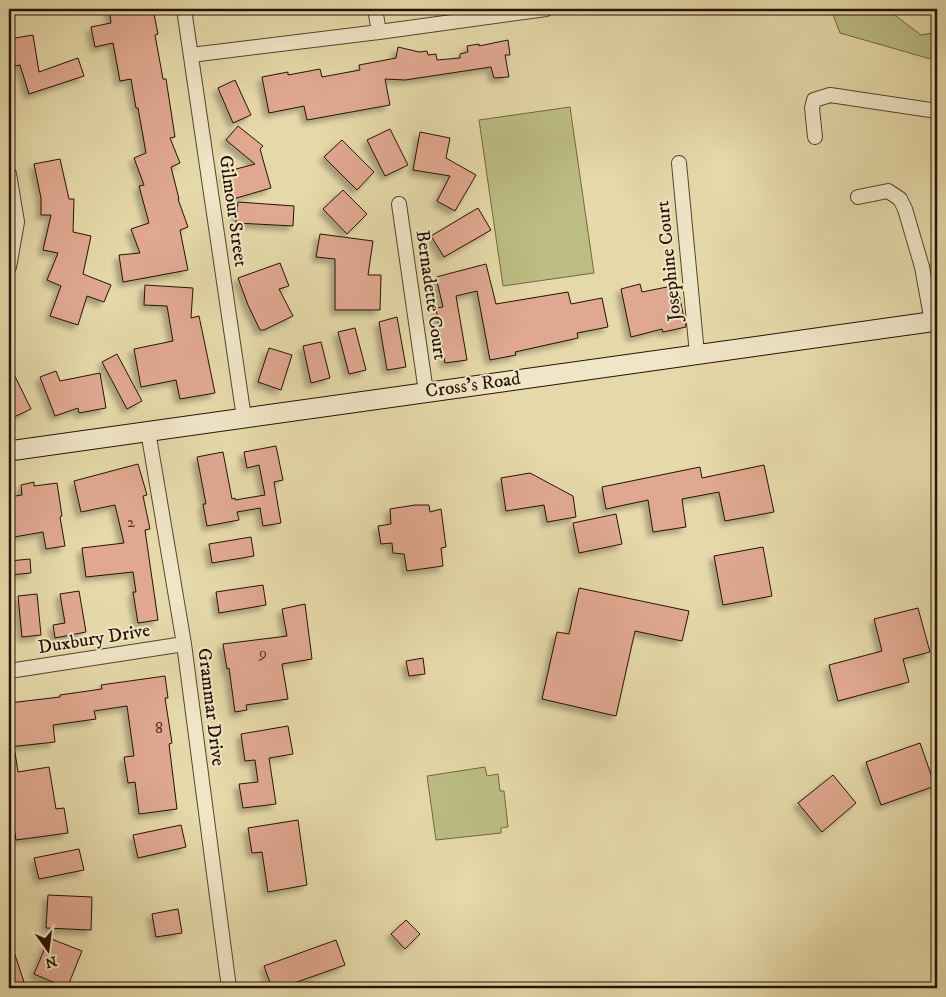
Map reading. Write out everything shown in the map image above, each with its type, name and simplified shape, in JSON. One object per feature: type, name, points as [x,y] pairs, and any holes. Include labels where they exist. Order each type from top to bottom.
[{"type":"street","name":"Gilmour Street","points":[[184,9],[244,418]]},
{"type":"street","points":[[375,9],[379,32]]},
{"type":"street","points":[[191,55],[546,9]]},
{"type":"street","points":[[815,137],[812,108],[814,100],[830,94],[937,111]]},
{"type":"street","name":"Josephine Court","points":[[678,163],[697,354]]},
{"type":"street","points":[[9,174],[17,222],[9,267]]},
{"type":"street","points":[[858,197],[888,191],[900,199],[905,209],[922,267],[935,321]]},
{"type":"street","name":"Bernadette Court","points":[[399,204],[426,392]]},
{"type":"street","name":"Cross's Road","points":[[9,451],[935,321]]},
{"type":"street","name":"Grammar Drive","points":[[148,431],[184,644],[229,988]]},
{"type":"street","name":"Duxbury Drive","points":[[9,671],[184,644]]},
{"type":"green space","points":[[887,9],[921,35],[937,32],[937,60],[840,33],[832,12]]},
{"type":"green space","points":[[570,107],[594,273],[503,286],[479,120]]},
{"type":"green space","points":[[485,767],[487,776],[498,774],[500,791],[504,791],[508,827],[501,828],[501,833],[436,840],[427,776]]},
{"type":"building","points":[[109,9],[153,9],[158,34],[155,35],[163,79],[166,79],[175,137],[170,138],[180,163],[171,167],[178,199],[188,227],[180,230],[188,270],[123,282],[119,255],[140,253],[131,229],[149,223],[139,186],[144,185],[134,158],[146,153],[131,79],[120,81],[113,43],[95,47],[91,27],[111,23]]},
{"type":"building","points":[[33,35],[39,72],[78,58],[84,76],[29,94],[20,65],[9,67],[9,39]]},
{"type":"building","points":[[508,40],[510,55],[505,55],[509,77],[494,78],[491,67],[405,80],[385,79],[390,105],[307,120],[304,106],[269,113],[262,77],[288,72],[288,75],[320,69],[322,77],[360,70],[359,65],[396,58],[398,47],[419,52],[427,51],[428,55],[436,54],[437,60],[460,58],[460,54],[468,52],[467,46],[479,44],[479,46]]},
{"type":"building","points":[[235,80],[251,115],[233,123],[218,88]]},
{"type":"building","points":[[238,126],[263,146],[260,149],[271,188],[233,199],[225,172],[255,164],[226,140]]},
{"type":"building","points":[[390,129],[408,165],[385,176],[367,140]]},
{"type":"building","points":[[420,132],[450,138],[446,158],[476,175],[455,211],[437,201],[450,176],[413,170]]},
{"type":"building","points":[[342,140],[374,172],[357,190],[324,157]]},
{"type":"building","points":[[60,159],[69,199],[74,199],[73,232],[91,236],[83,274],[111,285],[104,302],[87,296],[78,325],[50,316],[61,286],[47,280],[58,253],[43,250],[51,215],[41,215],[41,198],[34,164]]},
{"type":"building","points":[[343,190],[367,214],[347,234],[323,209]]},
{"type":"building","points":[[238,202],[294,206],[293,226],[236,223]]},
{"type":"building","points":[[478,208],[491,230],[444,257],[431,236]]},
{"type":"building","points":[[320,234],[373,241],[368,275],[381,275],[380,310],[335,310],[335,259],[316,257]]},
{"type":"building","points":[[280,263],[289,286],[279,289],[293,316],[264,330],[260,330],[238,278]]},
{"type":"building","points":[[486,264],[496,304],[568,292],[571,304],[602,298],[608,327],[577,333],[578,338],[515,352],[516,355],[490,360],[477,291],[456,296],[467,360],[445,363],[436,308],[443,307],[436,277]]},
{"type":"building","points":[[640,284],[642,292],[677,285],[686,327],[663,332],[662,329],[631,337],[621,289]]},
{"type":"building","points":[[145,285],[193,288],[191,318],[199,316],[215,393],[180,399],[176,380],[141,387],[134,349],[173,341],[167,306],[144,305]]},
{"type":"building","points":[[397,317],[406,367],[387,370],[379,322]]},
{"type":"building","points":[[355,328],[366,370],[349,374],[338,332]]},
{"type":"building","points":[[321,342],[330,378],[311,383],[303,346]]},
{"type":"building","points":[[269,348],[292,355],[281,390],[258,382]]},
{"type":"building","points":[[117,354],[142,401],[127,409],[102,362]]},
{"type":"building","points":[[9,364],[31,409],[14,417],[9,407]]},
{"type":"building","points":[[56,371],[60,381],[100,373],[106,408],[79,413],[78,408],[55,416],[40,377]]},
{"type":"building","points":[[276,446],[283,480],[274,482],[281,523],[263,526],[260,508],[237,512],[239,520],[207,526],[203,504],[206,504],[197,457],[223,452],[232,499],[235,498],[235,500],[265,495],[259,465],[247,468],[244,452]]},
{"type":"building","points":[[138,464],[147,495],[143,496],[150,529],[145,530],[158,620],[138,623],[133,592],[136,592],[133,572],[86,577],[82,548],[124,543],[115,505],[81,512],[74,481]]},
{"type":"building","points":[[764,465],[774,512],[725,521],[719,492],[682,499],[686,527],[653,532],[648,500],[606,509],[602,487],[700,467],[702,478]]},
{"type":"building","points":[[530,473],[573,496],[576,517],[547,522],[544,505],[506,511],[501,478]]},
{"type":"building","points":[[34,482],[34,486],[57,483],[65,546],[46,549],[43,532],[14,537],[9,511],[9,497],[22,495],[21,485]]},
{"type":"building","points":[[429,505],[430,512],[441,509],[446,547],[441,548],[443,566],[407,571],[404,554],[393,553],[392,543],[381,544],[378,526],[391,524],[390,509]]},
{"type":"building","points":[[616,514],[622,544],[579,553],[573,523]]},
{"type":"building","points":[[251,537],[254,556],[212,563],[209,544]]},
{"type":"building","points":[[763,547],[772,596],[723,605],[714,556]]},
{"type":"building","points":[[30,559],[31,573],[9,575],[9,561]]},
{"type":"building","points":[[263,585],[266,605],[219,613],[216,592]]},
{"type":"building","points":[[579,588],[689,611],[682,641],[635,631],[616,716],[542,699],[557,632],[569,634]]},
{"type":"building","points":[[79,591],[86,632],[55,638],[53,625],[65,623],[60,594]]},
{"type":"building","points":[[37,594],[41,635],[22,637],[18,596]]},
{"type":"building","points":[[305,604],[312,659],[282,664],[288,699],[246,705],[247,710],[235,712],[229,668],[227,669],[223,644],[287,636],[282,609]]},
{"type":"building","points":[[918,608],[930,652],[903,659],[909,682],[838,701],[829,665],[882,651],[874,619]]},
{"type":"building","points":[[423,658],[425,674],[409,676],[406,661]]},
{"type":"building","points":[[165,676],[168,698],[165,698],[172,743],[169,744],[177,809],[139,814],[135,782],[128,783],[124,757],[134,756],[127,706],[94,711],[96,719],[53,725],[55,742],[9,747],[9,703],[60,697],[60,695],[102,689],[101,685]]},
{"type":"building","points":[[288,726],[293,754],[269,758],[276,804],[243,808],[239,784],[258,782],[255,760],[245,761],[241,734]]},
{"type":"building","points":[[920,743],[935,786],[881,805],[866,762]]},
{"type":"building","points":[[15,752],[18,772],[49,767],[56,809],[64,808],[68,833],[16,840],[9,797],[9,753]]},
{"type":"building","points":[[833,775],[856,803],[822,832],[798,803]]},
{"type":"building","points":[[298,820],[307,885],[268,892],[262,852],[252,853],[248,828]]},
{"type":"building","points":[[181,825],[186,847],[138,858],[133,835]]},
{"type":"building","points":[[79,849],[84,870],[39,879],[34,858]]},
{"type":"building","points":[[48,895],[92,897],[91,930],[46,928]]},
{"type":"building","points":[[178,909],[182,933],[156,937],[152,914]]},
{"type":"building","points":[[406,920],[420,934],[405,949],[391,934]]},
{"type":"building","points":[[49,938],[82,951],[67,988],[34,974]]},
{"type":"building","points":[[336,940],[345,965],[280,988],[272,988],[264,966]]},
{"type":"building","points":[[11,943],[26,988],[9,988],[9,944]]}]
